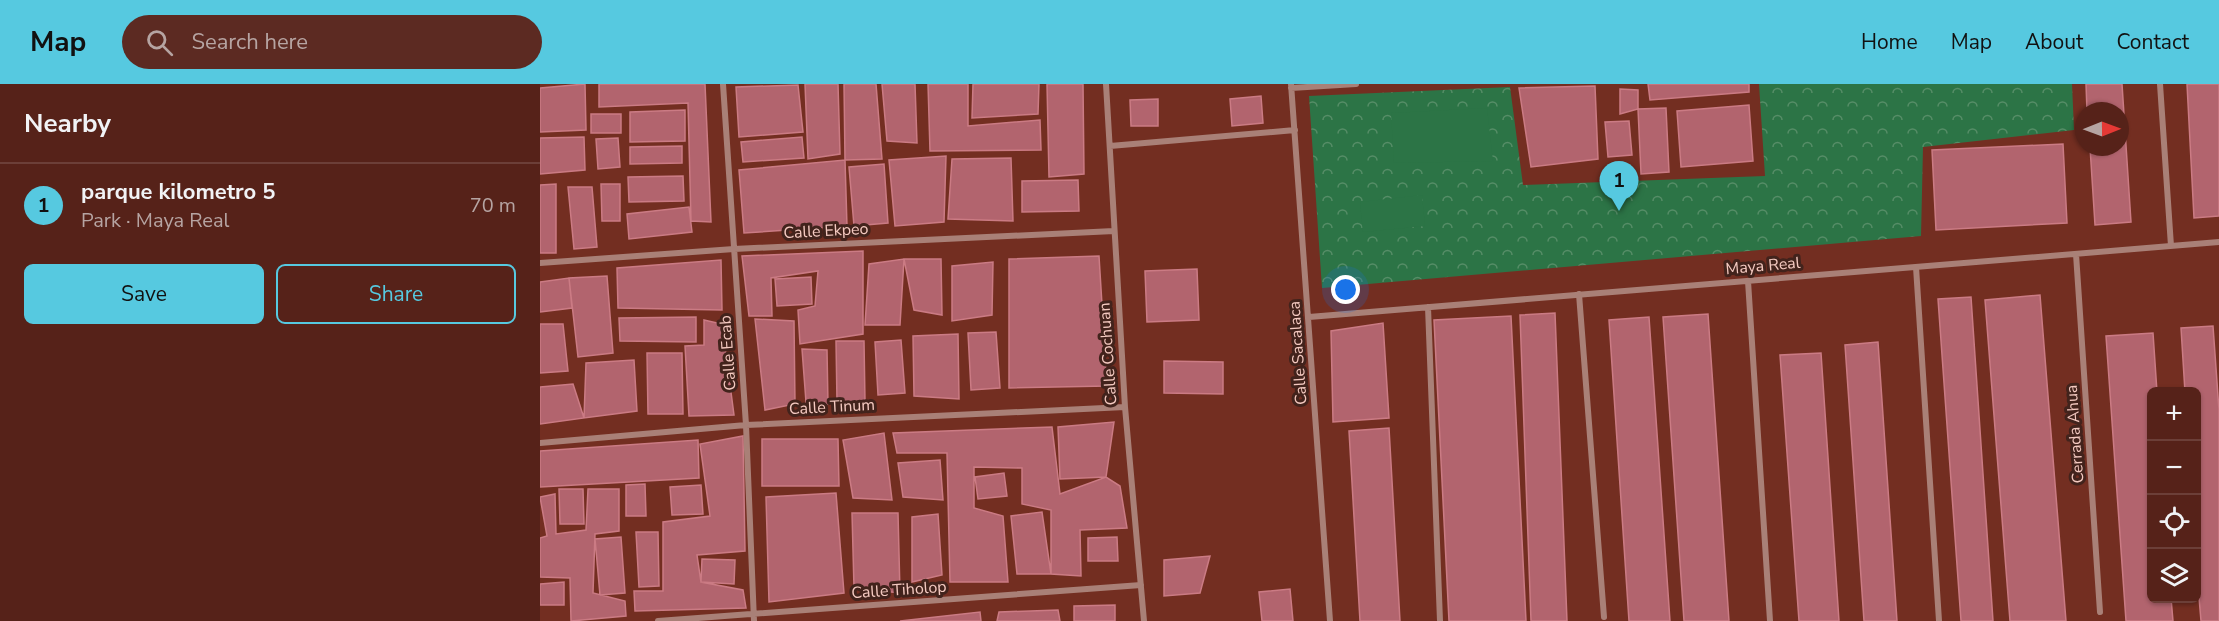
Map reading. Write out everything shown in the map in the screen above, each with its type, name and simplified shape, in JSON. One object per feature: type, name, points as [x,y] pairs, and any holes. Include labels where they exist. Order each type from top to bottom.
[{"type":"street","name":"Calle Ecab","points":[[723,84],[746,425],[754,618]]},
{"type":"street","name":"Calle Cochuan","points":[[1106,84],[1125,407],[1144,621]]},
{"type":"street","points":[[1291,86],[1356,84]]},
{"type":"street","points":[[2160,84],[2171,246]]},
{"type":"street","name":"Calle Sacalaca","points":[[1291,86],[1330,621]]},
{"type":"street","points":[[1110,146],[1295,130]]},
{"type":"street","name":"Calle Ekpeo","points":[[540,263],[734,249],[1114,231]]},
{"type":"street","name":"Maya Real","points":[[1309,317],[2219,242]]},
{"type":"street","name":"Cerrada Ahua","points":[[2076,254],[2100,612]]},
{"type":"street","points":[[1916,267],[1939,621]]},
{"type":"street","points":[[1748,281],[1770,621]]},
{"type":"street","points":[[1579,294],[1604,617]]},
{"type":"street","points":[[1428,307],[1440,621]]},
{"type":"street","name":"Calle Tinum","points":[[540,443],[746,425],[1125,407]]},
{"type":"street","name":"Calle Tiholop","points":[[658,621],[754,618],[1141,585]]},
{"type":"green space","points":[[1759,84],[2072,84],[2074,130],[1923,147],[1921,236],[1322,288],[1309,96],[1510,87],[1523,185],[1765,176]]},
{"type":"green space","points":[[1487,108],[1493,161],[1394,163],[1391,113]]},
{"type":"green space","points":[[1422,195],[1425,226],[1363,232],[1360,202]]},
{"type":"building","points":[[585,84],[586,130],[540,132],[540,88]]},
{"type":"building","points":[[599,84],[705,84],[711,222],[691,221],[688,103],[599,107]]},
{"type":"building","points":[[805,84],[838,84],[840,154],[808,159]]},
{"type":"building","points":[[844,84],[876,84],[882,159],[845,160]]},
{"type":"building","points":[[882,84],[915,84],[917,143],[887,141]]},
{"type":"building","points":[[928,84],[968,84],[968,126],[1040,120],[1041,150],[930,151]]},
{"type":"building","points":[[973,84],[1039,84],[1038,114],[972,118]]},
{"type":"building","points":[[1047,84],[1083,84],[1084,174],[1049,177]]},
{"type":"building","points":[[1648,84],[1749,84],[1749,92],[1650,100]]},
{"type":"building","points":[[2086,84],[2122,84],[2123,102],[2087,102]]},
{"type":"building","points":[[2187,84],[2219,84],[2219,216],[2194,218]]},
{"type":"building","points":[[798,85],[803,132],[739,137],[736,87]]},
{"type":"building","points":[[1595,86],[1598,159],[1531,167],[1519,88]]},
{"type":"building","points":[[1620,89],[1638,90],[1638,109],[1620,114]]},
{"type":"building","points":[[1261,96],[1263,123],[1232,126],[1230,99]]},
{"type":"building","points":[[1158,99],[1158,126],[1131,126],[1130,100]]},
{"type":"building","points":[[1749,105],[1753,161],[1681,167],[1677,111]]},
{"type":"building","points":[[1666,108],[1669,172],[1641,174],[1638,109]]},
{"type":"building","points":[[685,110],[685,141],[630,142],[630,112]]},
{"type":"building","points":[[591,114],[621,114],[621,133],[591,133]]},
{"type":"building","points":[[1629,121],[1632,155],[1608,157],[1605,122]]},
{"type":"building","points":[[584,137],[585,170],[540,174],[540,138]]},
{"type":"building","points":[[802,137],[804,158],[743,162],[741,142]]},
{"type":"building","points":[[618,138],[620,167],[598,169],[596,139]]},
{"type":"building","points":[[2063,144],[2067,223],[1936,230],[1932,150]]},
{"type":"building","points":[[682,146],[682,163],[630,164],[630,147]]},
{"type":"building","points":[[946,156],[944,222],[895,226],[889,160]]},
{"type":"building","points":[[2091,156],[2127,156],[2131,222],[2095,225]]},
{"type":"building","points":[[1011,158],[1013,221],[948,219],[952,159]]},
{"type":"building","points":[[845,160],[847,226],[744,233],[739,170]]},
{"type":"building","points":[[884,164],[888,223],[854,226],[849,167]]},
{"type":"building","points":[[683,176],[684,201],[629,202],[628,177]]},
{"type":"building","points":[[1078,180],[1079,211],[1022,212],[1022,181]]},
{"type":"building","points":[[556,184],[556,253],[540,253],[540,185]]},
{"type":"building","points":[[601,184],[620,184],[620,221],[602,221]]},
{"type":"building","points":[[568,187],[592,187],[597,247],[574,249]]},
{"type":"building","points":[[689,207],[692,232],[629,239],[627,214]]},
{"type":"building","points":[[863,251],[863,334],[800,344],[798,310],[815,306],[818,271],[771,278],[772,316],[749,316],[742,256]]},
{"type":"building","points":[[1099,256],[1107,386],[1009,388],[1009,259]]},
{"type":"building","points":[[904,259],[900,325],[865,325],[869,264]]},
{"type":"building","points":[[904,259],[941,259],[942,315],[914,310]]},
{"type":"building","points":[[721,260],[722,310],[618,308],[617,268]]},
{"type":"building","points":[[993,262],[992,315],[952,321],[952,266]]},
{"type":"building","points":[[1197,269],[1199,320],[1147,322],[1145,271]]},
{"type":"building","points":[[607,276],[613,353],[578,357],[569,278]]},
{"type":"building","points":[[811,277],[812,304],[777,306],[775,279]]},
{"type":"building","points":[[569,278],[572,308],[540,312],[540,282]]},
{"type":"building","points":[[2040,295],[2066,621],[2010,621],[1985,300]]},
{"type":"building","points":[[1971,297],[1993,621],[1961,621],[1938,299]]},
{"type":"building","points":[[1555,313],[1567,621],[1531,621],[1520,315]]},
{"type":"building","points":[[1708,314],[1729,621],[1684,621],[1663,317]]},
{"type":"building","points":[[1511,316],[1526,621],[1449,621],[1434,320]]},
{"type":"building","points":[[696,317],[696,342],[620,341],[619,318]]},
{"type":"building","points":[[1649,317],[1670,621],[1629,621],[1609,320]]},
{"type":"building","points":[[755,319],[794,321],[795,404],[765,410]]},
{"type":"building","points":[[704,320],[722,324],[734,415],[689,416],[685,346],[704,345]]},
{"type":"building","points":[[1383,323],[1389,418],[1333,422],[1331,331]]},
{"type":"building","points":[[540,324],[563,324],[568,371],[540,373]]},
{"type":"building","points":[[2213,326],[2219,410],[2219,621],[2201,621],[2201,387],[2185,387],[2181,328]]},
{"type":"building","points":[[996,332],[1000,388],[971,390],[968,333]]},
{"type":"building","points":[[2153,333],[2157,387],[2147,387],[2147,603],[2171,603],[2173,621],[2126,621],[2106,336]]},
{"type":"building","points":[[958,334],[959,399],[914,396],[913,336]]},
{"type":"building","points":[[901,340],[905,393],[878,395],[875,342]]},
{"type":"building","points":[[836,341],[864,341],[865,401],[837,402]]},
{"type":"building","points":[[1878,342],[1897,621],[1864,621],[1845,345]]},
{"type":"building","points":[[802,349],[827,350],[828,404],[806,402]]},
{"type":"building","points":[[647,353],[682,353],[683,414],[648,414]]},
{"type":"building","points":[[1821,353],[1839,621],[1799,621],[1780,355]]},
{"type":"building","points":[[634,360],[637,411],[584,418],[586,363]]},
{"type":"building","points":[[1164,361],[1223,362],[1223,394],[1164,393]]},
{"type":"building","points":[[573,384],[584,418],[540,424],[540,387]]},
{"type":"building","points":[[1114,422],[1106,477],[1060,479],[1058,427]]},
{"type":"building","points":[[1052,427],[1060,494],[1106,477],[1120,486],[1127,528],[1080,530],[1081,576],[1051,574],[1051,510],[1022,504],[1022,468],[974,467],[974,508],[1003,516],[1008,582],[950,582],[947,453],[897,453],[893,433]]},
{"type":"building","points":[[1389,428],[1400,621],[1360,621],[1349,431]]},
{"type":"building","points":[[884,433],[892,500],[853,498],[843,440]]},
{"type":"building","points":[[743,436],[745,551],[697,555],[701,582],[743,590],[746,608],[635,611],[634,591],[663,591],[663,522],[710,516],[700,444]]},
{"type":"building","points":[[762,439],[838,439],[839,486],[762,486]]},
{"type":"building","points":[[698,440],[699,478],[540,487],[540,451]]},
{"type":"building","points":[[940,460],[943,500],[903,497],[898,463]]},
{"type":"building","points":[[1004,473],[1007,496],[978,499],[975,477]]},
{"type":"building","points":[[645,484],[646,516],[626,516],[626,485]]},
{"type":"building","points":[[701,485],[703,514],[672,515],[670,487]]},
{"type":"building","points":[[559,489],[583,489],[584,524],[560,524]]},
{"type":"building","points":[[588,489],[619,489],[619,531],[595,534],[593,593],[625,601],[626,616],[571,621],[570,578],[540,577],[540,538],[547,536],[540,497],[555,494],[556,534],[586,530]]},
{"type":"building","points":[[836,493],[844,593],[769,602],[766,497]]},
{"type":"building","points":[[1042,512],[1051,574],[1017,574],[1011,516]]},
{"type":"building","points":[[852,513],[898,513],[900,593],[854,588]]},
{"type":"building","points":[[938,514],[942,575],[912,582],[912,517]]},
{"type":"building","points":[[636,532],[658,532],[659,586],[639,587]]},
{"type":"building","points":[[621,537],[625,593],[600,595],[595,539]]},
{"type":"building","points":[[1117,537],[1118,561],[1088,561],[1088,538]]},
{"type":"building","points":[[1210,556],[1200,593],[1164,596],[1164,560]]},
{"type":"building","points":[[702,559],[735,560],[734,584],[701,582]]},
{"type":"building","points":[[564,582],[564,605],[540,605],[540,584]]},
{"type":"building","points":[[1290,589],[1293,621],[1262,621],[1259,592]]},
{"type":"building","points":[[1115,605],[1115,621],[1074,621],[1074,606]]},
{"type":"building","points":[[1058,610],[1060,621],[997,621],[999,612]]},
{"type":"building","points":[[980,612],[981,621],[900,621]]},
{"type":"place","name":"parque kilometro 5","points":[[1619,211]]}]
